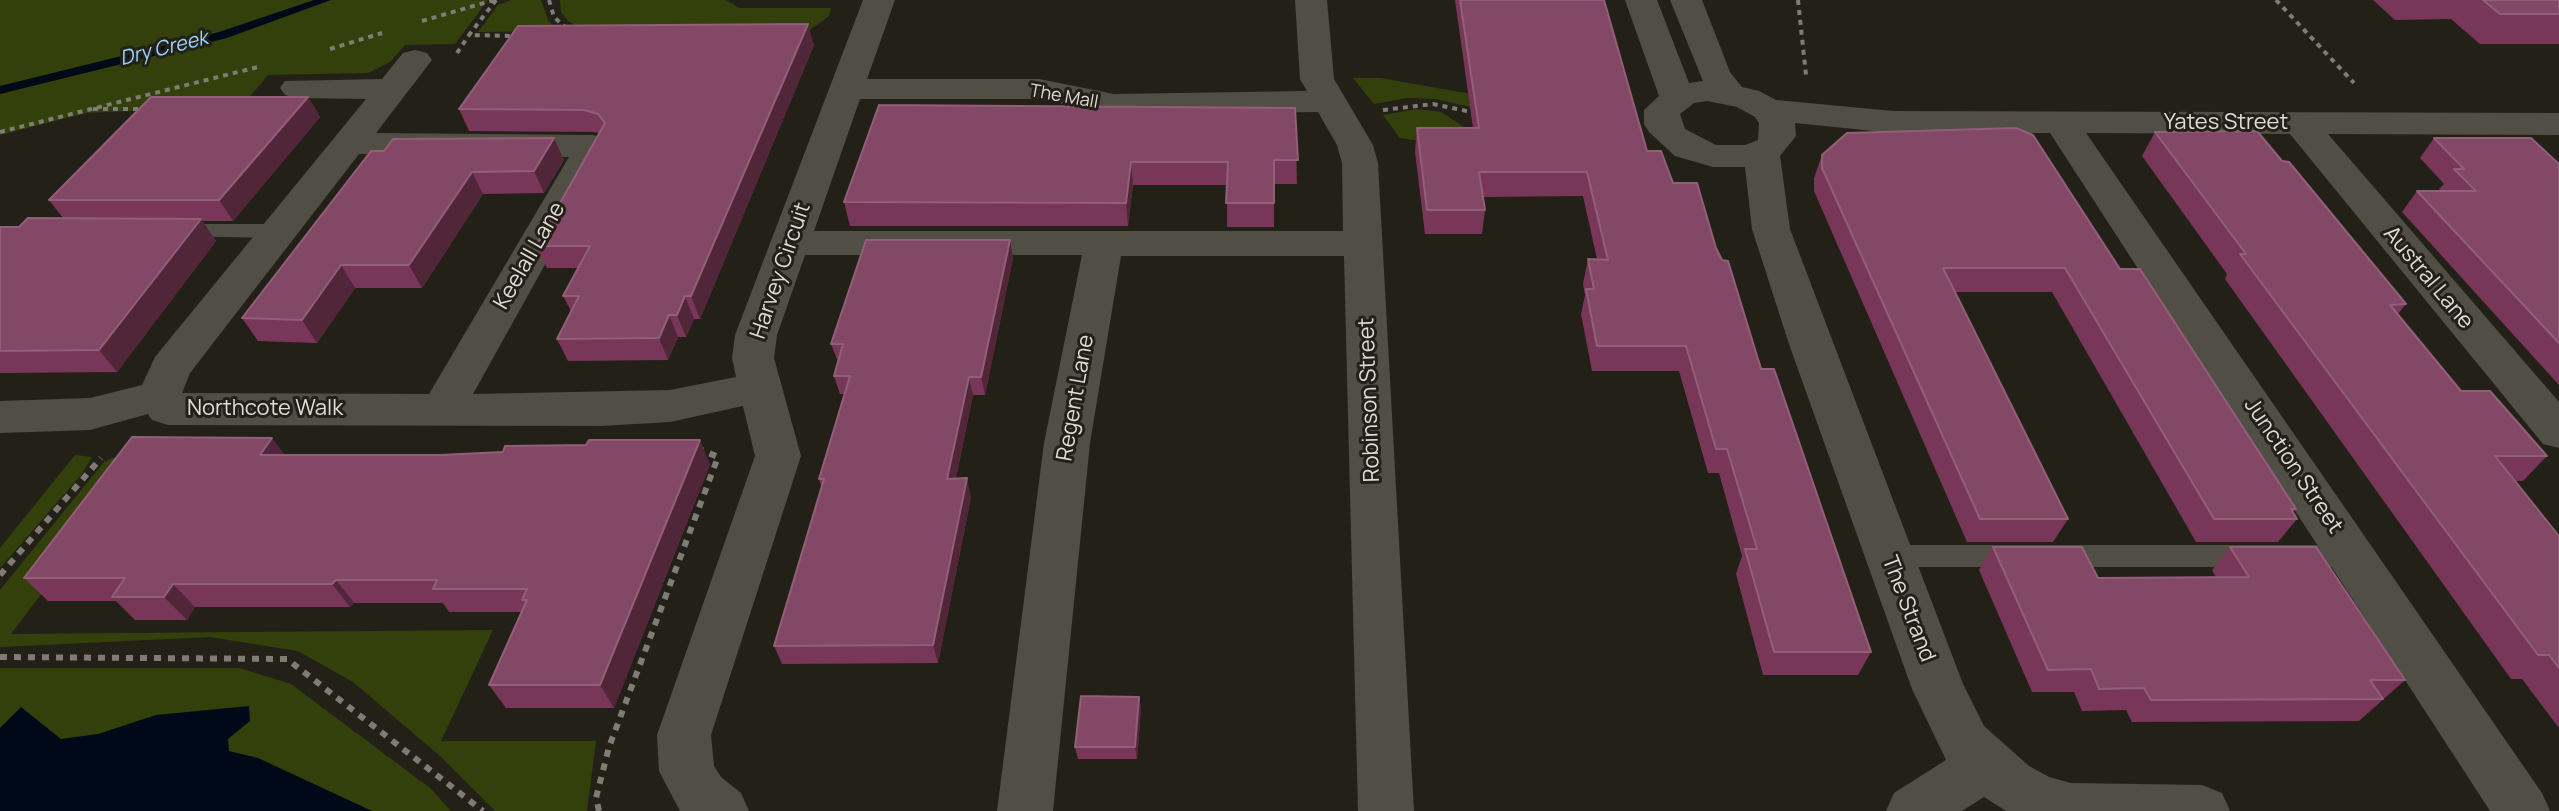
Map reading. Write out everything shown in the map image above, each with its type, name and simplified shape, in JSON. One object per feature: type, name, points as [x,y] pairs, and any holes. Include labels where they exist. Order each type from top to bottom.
[{"type":"street","name":"Harvey Circuit","points":[[721,811],[701,795],[687,771],[684,735],[778,456],[753,358],[756,335],[879,0]]},
{"type":"street","name":"Robinson Street","points":[[1311,0],[1313,65],[1334,111],[1355,145],[1360,163],[1386,811]]},
{"type":"street","points":[[1641,0],[1677,97]]},
{"type":"street","points":[[1686,0],[1714,73],[1768,133]]},
{"type":"street","points":[[297,88],[399,60]]},
{"type":"street","name":"Northcote Walk","points":[[399,60],[350,143],[170,368],[159,396],[168,409],[635,409],[761,387]]},
{"type":"street","name":"The Mall","points":[[846,89],[1039,89],[1114,104],[1334,111]]},
{"type":"street","points":[[1713,156],[1688,148],[1672,137],[1662,124],[1662,110],[1677,97],[1707,91],[1729,93]]},
{"type":"street","name":"Yates Street","points":[[1713,156],[1734,157],[1768,133],[1893,122],[2542,124]]},
{"type":"street","name":"Junction Street","points":[[2061,122],[2522,811]]},
{"type":"street","name":"Austral Lane","points":[[2300,123],[2559,432]]},
{"type":"street","points":[[2542,124],[2559,156]]},
{"type":"street","name":"The Strand","points":[[1768,133],[1771,229],[1938,689],[1965,743],[2009,784],[2037,799],[2071,809],[2202,811]]},
{"type":"street","name":"Keelall Lane","points":[[350,143],[593,146],[442,410]]},
{"type":"street","name":"The Strand","points":[[1713,156],[1771,229]]},
{"type":"street","points":[[789,243],[1363,244]]},
{"type":"street","name":"Regent Lane","points":[[1025,811],[1067,443],[1104,243]]},
{"type":"street","points":[[0,417],[90,414],[159,396]]},
{"type":"street","points":[[1914,811],[1986,765]]},
{"type":"lane","points":[[155,231],[279,231]]},
{"type":"lane","points":[[1888,556],[2353,556]]},
{"type":"path","points":[[421,22],[495,0]]},
{"type":"path","points":[[495,0],[469,35],[526,36]]},
{"type":"path","points":[[549,0],[554,17],[575,33]]},
{"type":"path","points":[[1798,0],[1807,85]]},
{"type":"path","points":[[2276,0],[2358,87]]},
{"type":"path","points":[[318,51],[399,60]]},
{"type":"path","points":[[0,132],[259,67]]},
{"type":"path","points":[[1334,111],[1433,104],[1477,113]]},
{"type":"path","points":[[85,109],[146,109]]},
{"type":"path","points":[[599,811],[596,798],[609,747],[718,457],[704,448],[688,448]]},
{"type":"path","points":[[0,575],[107,450],[92,451]]},
{"type":"path","points":[[0,657],[287,659],[483,811]]},
{"type":"green space","points":[[0,0],[488,0],[455,44],[405,45],[390,62],[368,73],[268,75],[242,106],[86,113],[0,135]]},
{"type":"green space","points":[[511,0],[541,0],[548,20],[558,31],[478,32],[498,5]]},
{"type":"green space","points":[[560,0],[726,0],[739,8],[831,8],[829,16],[804,34],[582,29],[568,21],[561,12]]},
{"type":"green space","points":[[1353,78],[1381,78],[1465,93],[1619,95],[1484,110],[1435,99],[1407,98],[1374,104]]},
{"type":"green space","points":[[1417,109],[1441,112],[1481,138],[1519,155],[1400,138],[1383,115]]},
{"type":"green space","points":[[75,455],[92,457],[81,475],[0,568],[0,548]]},
{"type":"green space","points":[[115,457],[145,457],[11,634],[493,630],[441,741],[596,741],[587,811],[495,811],[440,756],[353,682],[298,651],[210,637],[0,647],[0,590],[104,462]]},
{"type":"green space","points":[[0,668],[239,668],[291,684],[430,788],[451,811],[0,811]]},
{"type":"water","points":[[249,706],[250,721],[228,739],[229,751],[258,758],[372,811],[0,811],[0,728],[21,707],[61,739],[98,734],[156,715]]},
{"type":"building","points":[[1460,0],[1604,0],[1647,151],[1661,151],[1673,183],[1697,183],[1716,248],[1722,260],[1728,261],[1761,369],[1774,369],[1871,652],[1774,652],[1745,549],[1757,549],[1727,449],[1716,449],[1686,346],[1597,346],[1586,289],[1594,289],[1588,259],[1608,260],[1587,172],[1479,172],[1485,210],[1427,210],[1417,128],[1479,128]]},
{"type":"building","points":[[2483,0],[2559,0],[2559,14],[2500,14]]},
{"type":"building","points":[[808,24],[691,296],[685,296],[677,315],[669,315],[659,338],[557,339],[579,296],[563,296],[590,246],[536,246],[605,123],[598,114],[584,110],[459,109],[518,26]]},
{"type":"building","points":[[151,97],[308,97],[219,200],[49,200]]},
{"type":"building","points":[[879,105],[1295,108],[1298,160],[1274,160],[1274,203],[1226,203],[1228,162],[1131,162],[1126,203],[844,202]]},
{"type":"building","points":[[2016,128],[2033,135],[2120,269],[2140,269],[2296,509],[2291,509],[2297,519],[2214,519],[2065,268],[1943,268],[2068,519],[1980,519],[1822,168],[1822,155],[1847,133]]},
{"type":"building","points":[[2257,131],[2282,161],[2289,162],[2406,304],[2390,305],[2461,391],[2490,391],[2547,456],[2495,456],[2559,536],[2559,668],[2549,655],[2538,655],[2240,254],[2246,254],[2155,132]]},
{"type":"building","points":[[554,138],[534,171],[472,172],[409,265],[341,265],[302,320],[242,318],[371,151],[384,151],[393,139]]},
{"type":"building","points":[[2434,138],[2531,138],[2559,164],[2559,343],[2417,191],[2476,191],[2454,169],[2464,169]]},
{"type":"building","points":[[28,218],[201,219],[99,350],[0,351],[0,227],[19,227]]},
{"type":"building","points":[[866,240],[1010,240],[981,377],[969,377],[947,479],[967,478],[933,645],[774,646],[824,479],[819,479],[850,376],[834,376],[843,344],[831,344]]},
{"type":"building","points":[[132,437],[272,438],[260,455],[440,455],[503,452],[505,446],[586,445],[589,440],[700,440],[600,685],[489,685],[527,600],[522,600],[527,589],[433,589],[437,580],[336,580],[332,584],[173,584],[164,597],[112,597],[125,578],[24,578]]},
{"type":"building","points":[[1993,547],[2082,547],[2098,578],[2249,577],[2230,547],[2316,547],[2405,680],[2370,680],[2383,699],[2151,700],[2144,688],[2099,689],[2091,669],[2048,670]]},
{"type":"building","points":[[1081,696],[1139,697],[1135,747],[1075,747]]},
{"type":"waterway","name":"Dry Creek","points":[[0,90],[223,35],[325,0]]}]
